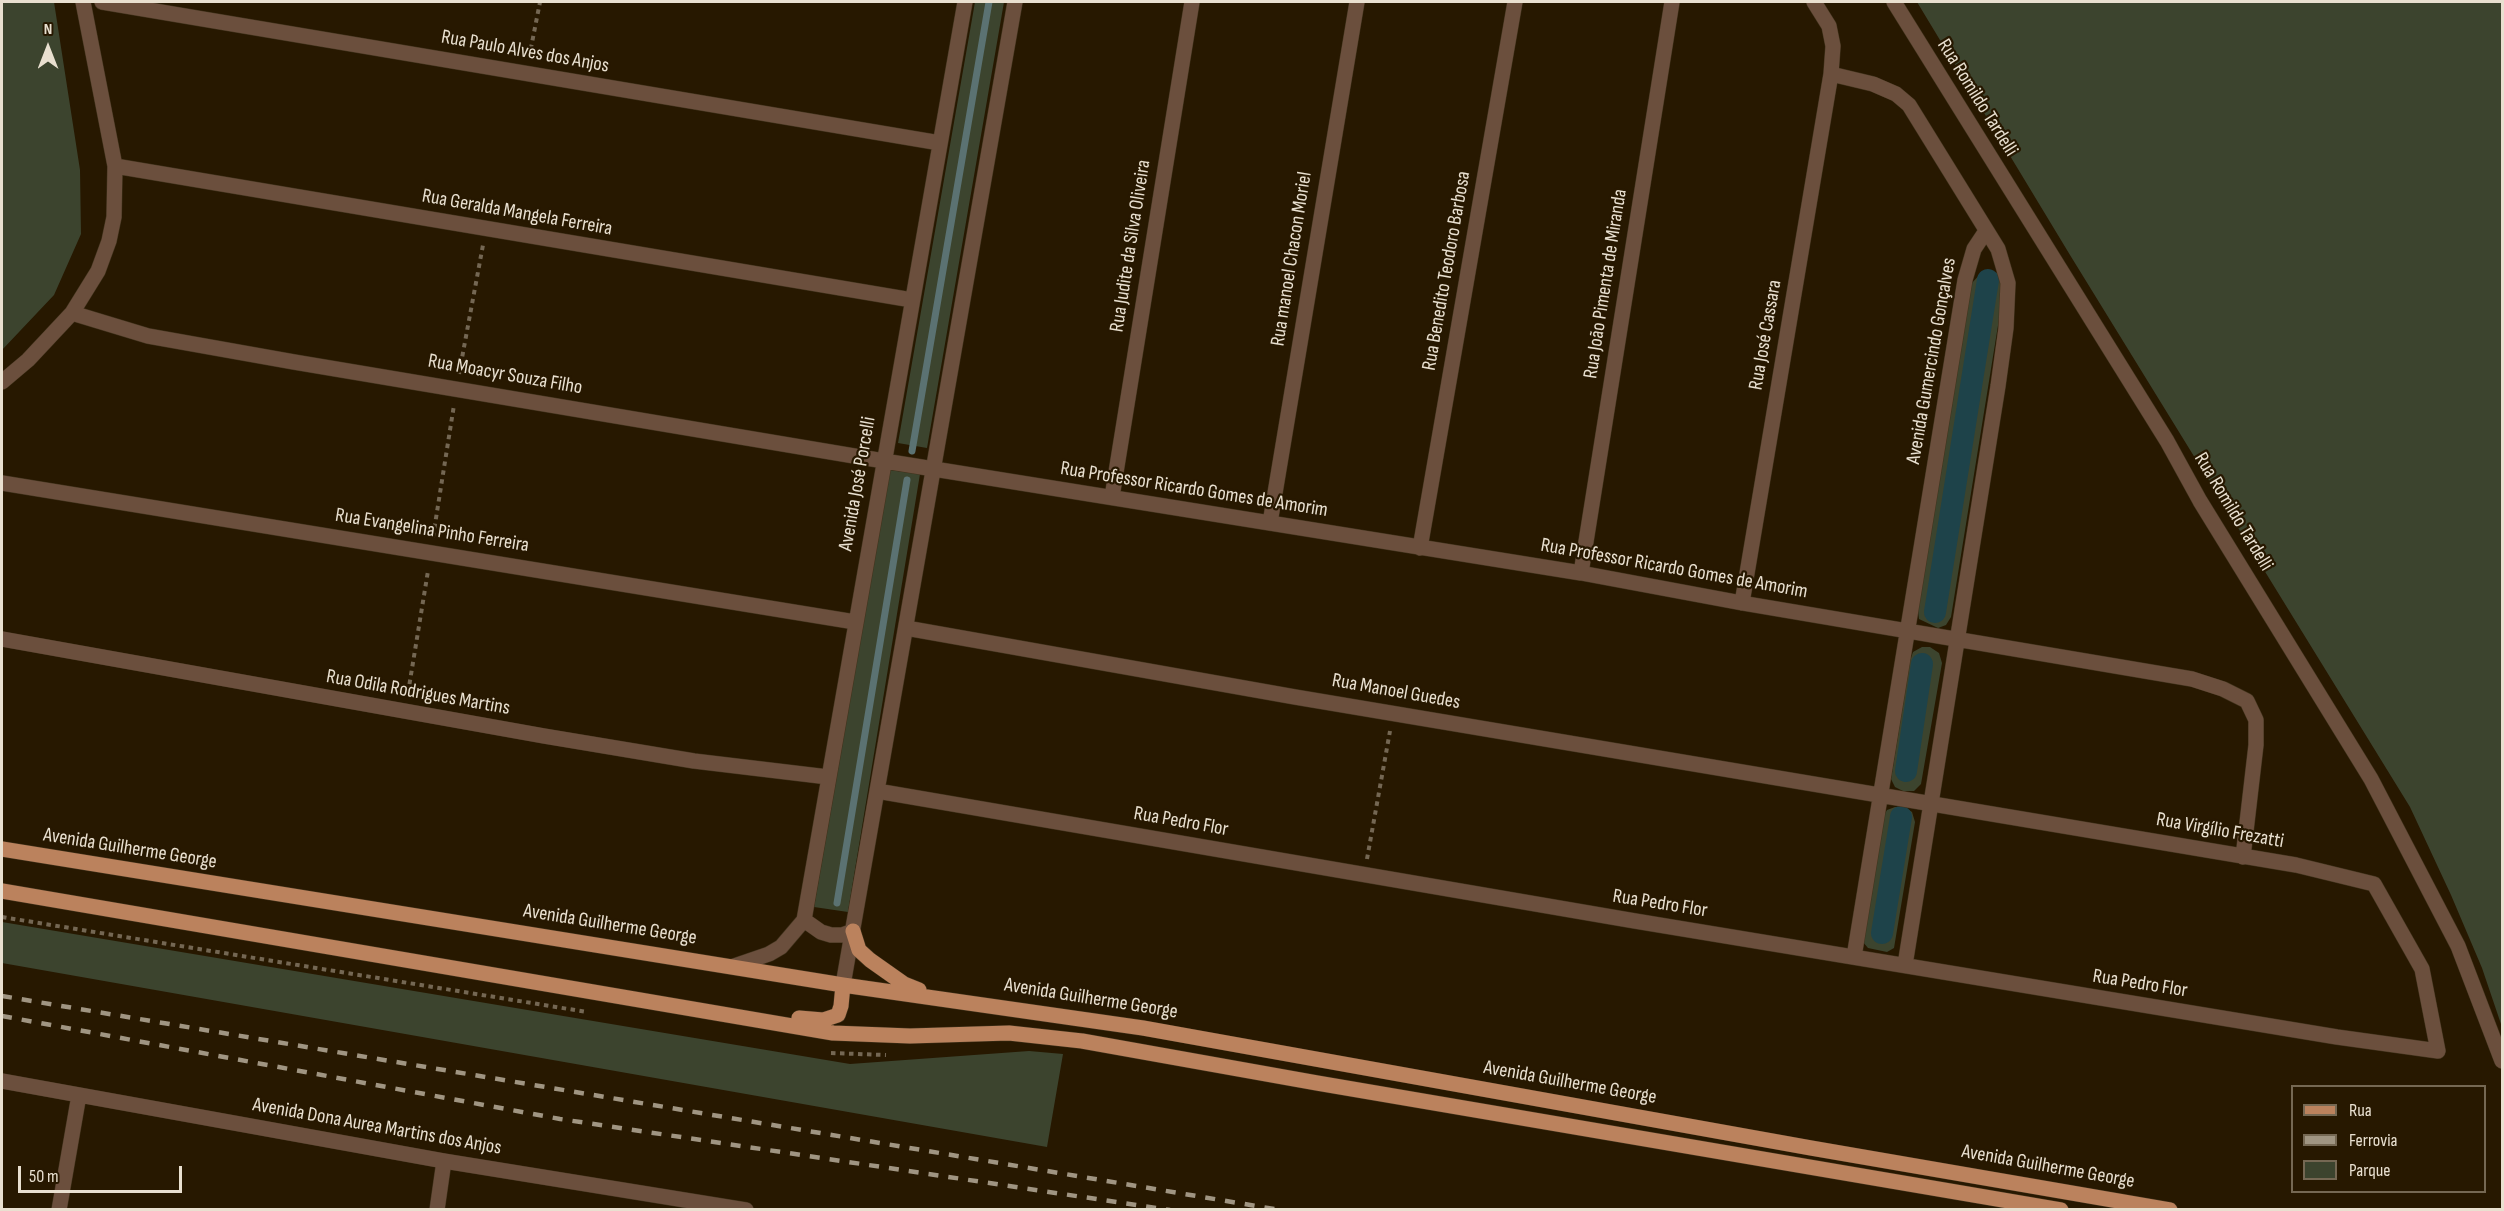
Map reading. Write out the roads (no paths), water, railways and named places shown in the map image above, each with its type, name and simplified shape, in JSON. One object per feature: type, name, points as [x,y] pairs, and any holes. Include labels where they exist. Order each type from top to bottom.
[{"type":"main road","name":"Avenida Guilherme George","points":[[2,849],[843,985],[936,996],[1143,1028],[1811,1148],[2170,1209]]},
{"type":"main road","name":"Avenida Guilherme George","points":[[2,891],[833,1033],[910,1035],[1010,1033],[1082,1041],[2061,1209]]},
{"type":"main road","points":[[853,931],[859,950],[870,960],[904,984],[936,996]]},
{"type":"main road","points":[[727,1014],[826,1019],[840,1012],[843,985]]},
{"type":"street","points":[[2,382],[28,360],[72,313],[98,271],[109,241],[114,217],[115,166],[83,2]]},
{"type":"street","name":"Rua Paulo Alves dos Anjos","points":[[102,2],[940,143]]},
{"type":"street","name":"Avenida José Porcelli","points":[[804,920],[965,2]]},
{"type":"street","points":[[843,985],[1015,2]]},
{"type":"street","name":"Rua Judite da Silva Oliveira","points":[[1112,498],[1192,2]]},
{"type":"street","name":"Rua manoel Chacon Moriel","points":[[1270,523],[1357,2]]},
{"type":"street","name":"Rua Benedito Teodoro Barbosa","points":[[1420,548],[1515,2]]},
{"type":"street","name":"Rua João Pimenta de Miranda","points":[[1581,573],[1672,2]]},
{"type":"street","name":"Rua José Cassara","points":[[1742,603],[1832,74],[1833,46],[1830,26],[1814,2]]},
{"type":"street","name":"Rua Romildo Tardelli","points":[[1894,2],[2167,441],[2200,501],[2371,779],[2458,946],[2502,1061]]},
{"type":"street","points":[[1832,74],[1873,84],[1896,94],[1909,105],[1998,249],[2004,265],[2009,297],[1998,386],[1929,803],[1905,965]]},
{"type":"street","name":"Rua Geralda Mangela Ferreira","points":[[115,166],[912,300]]},
{"type":"street","name":"Avenida Gumercindo Gonçalves","points":[[1854,957],[1965,280],[1974,249],[1986,231]]},
{"type":"street","name":"Rua Moacyr Souza Filho","points":[[72,313],[148,336],[933,469]]},
{"type":"street","name":"Rua Professor Ricardo Gomes de Amorim","points":[[933,469],[1581,573],[1742,603],[2192,679],[2223,689],[2247,701],[2256,720],[2256,745],[2243,857]]},
{"type":"street","name":"Rua Evangelina Pinho Ferreira","points":[[2,483],[855,622]]},
{"type":"street","name":"Rua Manoel Guedes","points":[[906,628],[1880,796]]},
{"type":"street","name":"Rua Odila Rodrigues Martins","points":[[2,639],[405,712],[694,760],[828,777]]},
{"type":"street","name":"Rua Pedro Flor","points":[[877,791],[1854,957],[2438,1052]]},
{"type":"street","name":"Rua Virgílio Frezatti","points":[[1880,796],[2296,865],[2374,884],[2422,969],[2438,1052]]},
{"type":"street","points":[[734,966],[769,954],[781,947],[804,920],[821,932],[831,935],[842,935],[853,931]]},
{"type":"street","name":"Avenida Dona Aurea Martins dos Anjos","points":[[2,1081],[444,1161],[746,1209]]},
{"type":"street","points":[[58,1209],[79,1095]]},
{"type":"street","points":[[437,1209],[444,1161]]},
{"type":"waterway","points":[[912,451],[989,2]]},
{"type":"waterway","points":[[1935,612],[1988,280]]},
{"type":"waterway","points":[[837,903],[907,480]]},
{"type":"waterway","points":[[1906,771],[1922,664]]},
{"type":"waterway","points":[[1882,933],[1901,817]]},
{"type":"railway","points":[[2,996],[1280,1210]]},
{"type":"railway","points":[[2,1016],[560,1119],[1170,1210]]}]
